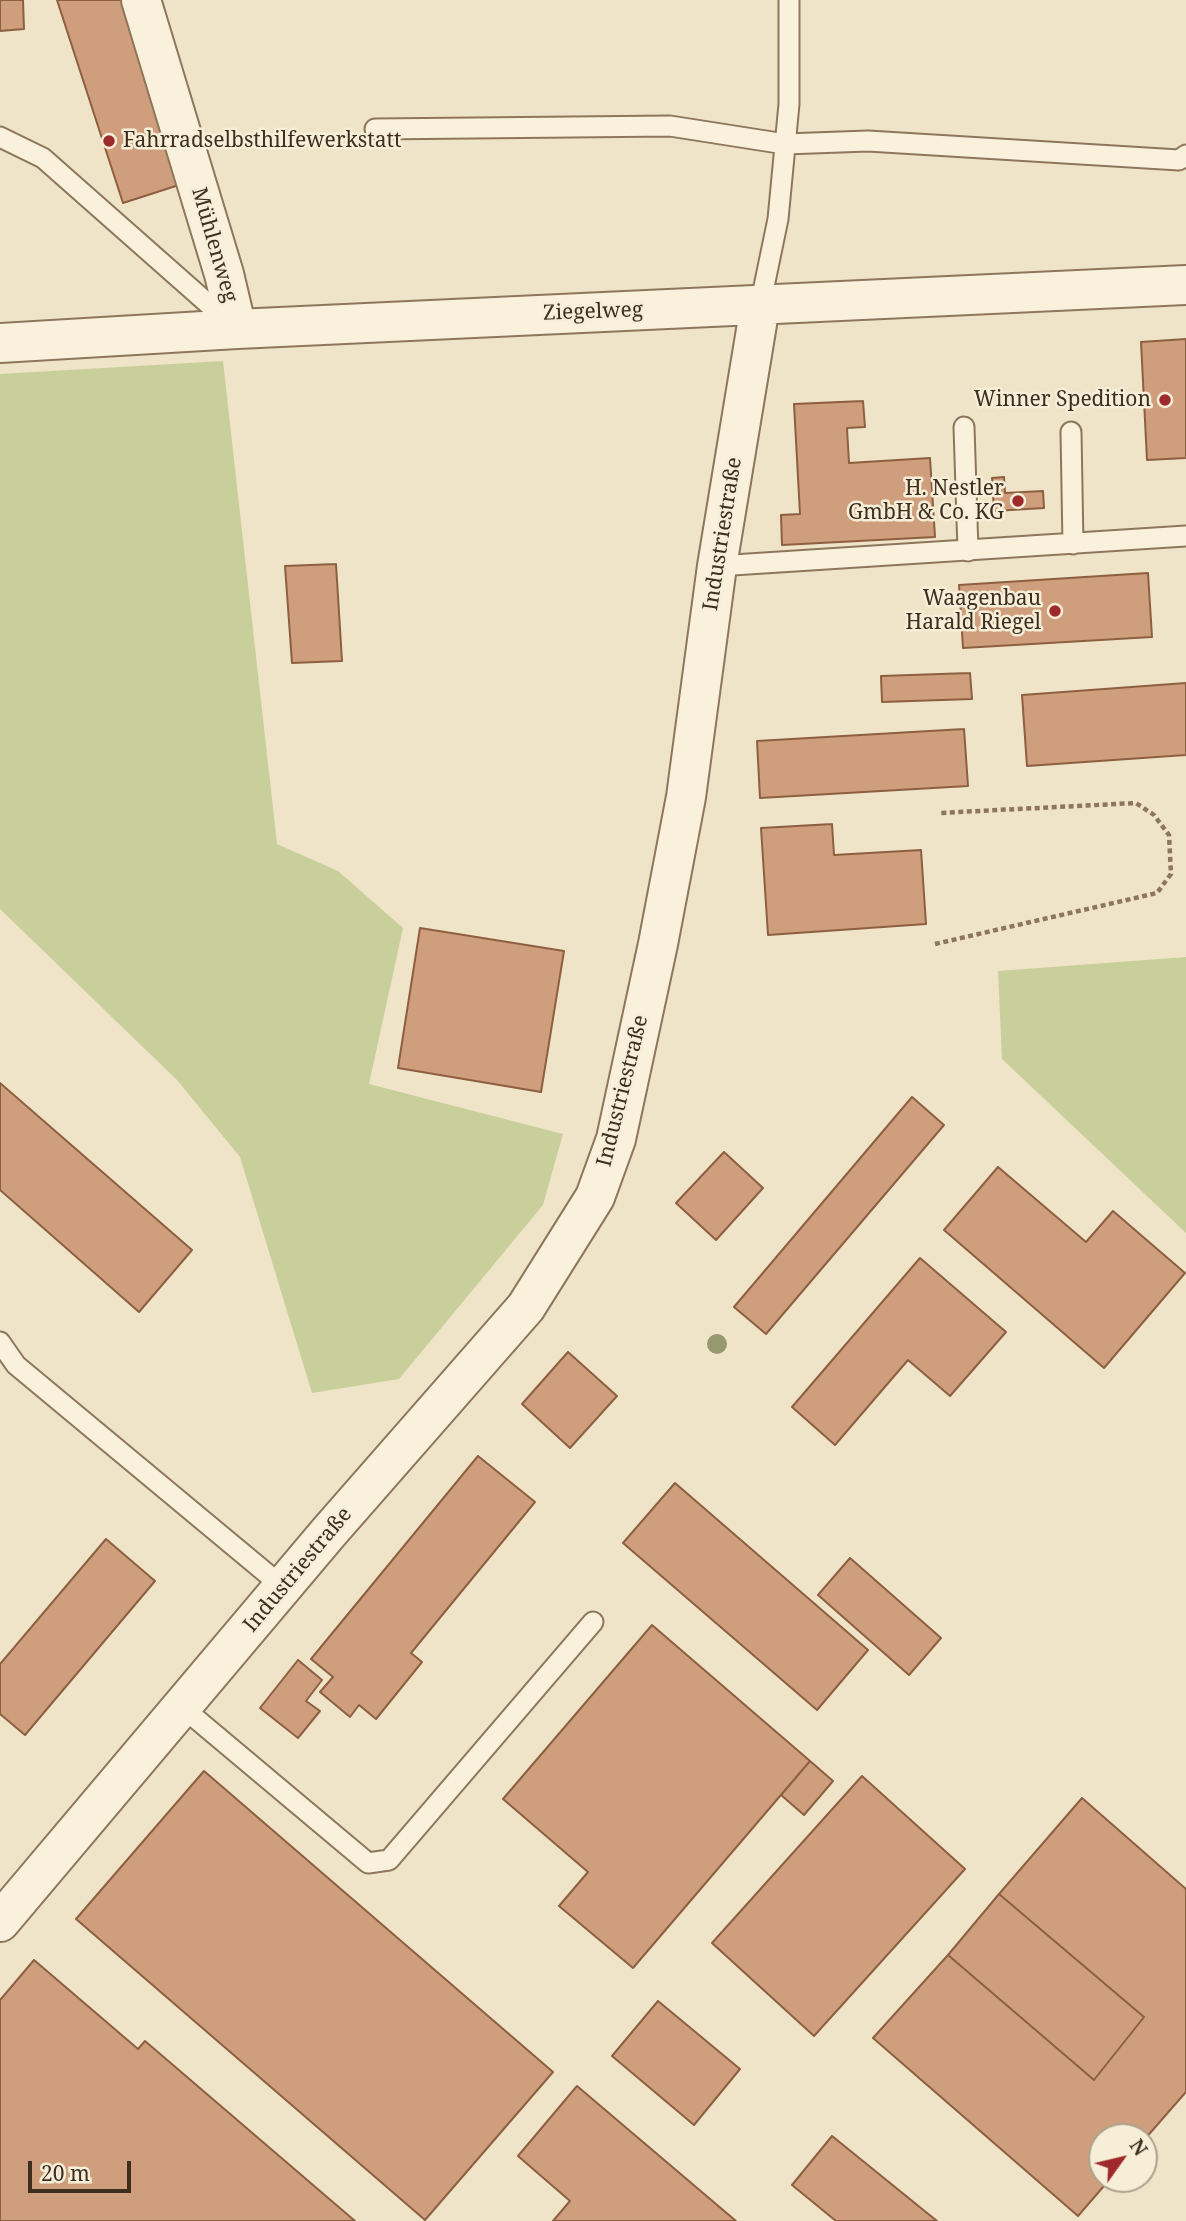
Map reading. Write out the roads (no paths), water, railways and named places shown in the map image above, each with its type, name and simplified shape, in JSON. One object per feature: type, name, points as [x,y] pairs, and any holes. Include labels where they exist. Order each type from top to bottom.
[{"type":"street","name":"Mühlenweg","points":[[141,0],[224,274],[237,329]]},
{"type":"street","name":"Ziegelweg","points":[[0,343],[237,329],[1186,285]]},
{"type":"street","name":"Industriestraße","points":[[0,1922],[283,1587],[526,1307],[595,1198],[615,1139],[658,944],[686,797],[717,566],[760,306]]},
{"type":"lane","points":[[760,306],[778,219],[789,104],[789,0]]},
{"type":"lane","points":[[375,129],[670,126],[785,144],[868,141],[1179,160],[1186,155]]},
{"type":"lane","points":[[0,137],[43,158],[237,329]]},
{"type":"lane","points":[[964,427],[968,551]]},
{"type":"lane","points":[[1071,432],[1073,544]]},
{"type":"lane","points":[[717,566],[1186,536]]},
{"type":"lane","points":[[0,1342],[16,1365],[283,1587]]},
{"type":"lane","points":[[182,1707],[368,1863],[389,1860],[593,1622]]},
{"type":"place","name":"Fahrradselbsthilfewerkstatt","points":[[109,141]]},
{"type":"place","name":"Winner Spedition","points":[[1165,400]]},
{"type":"place","name":"H. Nestler GmbH & Co. KG","points":[[1018,501]]},
{"type":"place","name":"Waagenbau Harald Riegel","points":[[1055,611]]}]
